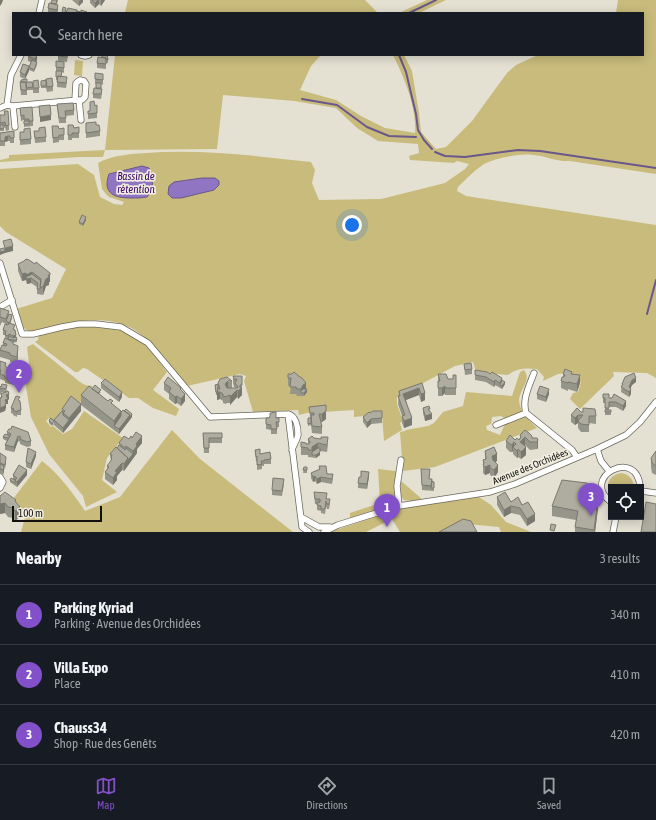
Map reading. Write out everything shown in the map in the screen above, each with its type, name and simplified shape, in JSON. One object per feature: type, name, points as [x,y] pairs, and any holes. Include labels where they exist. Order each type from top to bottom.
[{"type":"street","points":[[39,12],[42,0]]},
{"type":"street","points":[[15,126],[10,105],[11,75],[20,56]]},
{"type":"street","points":[[0,108],[10,105],[77,100],[81,120]]},
{"type":"street","points":[[0,263],[22,334],[33,334],[79,324],[96,324],[121,327],[148,343],[210,416],[288,414],[302,527],[309,532]]},
{"type":"street","points":[[0,308],[12,300]]},
{"type":"street","points":[[534,373],[525,398],[524,406],[526,413],[572,450],[577,457]]},
{"type":"street","name":"Avenue des Orchidées","points":[[324,532],[338,525],[399,506],[472,495],[497,490],[515,484],[597,450],[626,435],[640,422],[656,402]]},
{"type":"street","points":[[496,426],[526,413]]},
{"type":"street","points":[[597,450],[601,461],[609,471]]},
{"type":"street","points":[[399,506],[397,486],[401,460]]},
{"type":"street","points":[[608,499],[604,495],[602,488],[604,478],[609,471],[620,467],[631,470],[638,479],[639,484]]},
{"type":"street","points":[[0,477],[3,482],[0,488]]},
{"type":"street","points":[[644,491],[656,493]]},
{"type":"street","points":[[301,517],[322,528],[338,525]]},
{"type":"street","points":[[613,532],[615,520]]},
{"type":"shaded area","points":[[128,0],[365,0],[377,12],[125,12]]},
{"type":"shaded area","points":[[427,0],[446,0],[421,12],[401,12]]},
{"type":"shaded area","points":[[618,0],[656,0],[656,174],[570,161],[561,161],[538,156],[515,155],[484,164],[458,187],[457,191],[466,196],[656,225],[656,378],[647,373],[613,372],[614,376],[580,409],[570,399],[573,393],[578,392],[581,382],[565,376],[566,373],[558,374],[543,381],[544,377],[537,369],[522,369],[508,375],[476,372],[473,362],[455,366],[397,397],[397,404],[403,421],[400,423],[402,430],[384,441],[382,414],[354,417],[354,410],[307,413],[299,415],[298,410],[253,412],[244,381],[246,376],[240,374],[187,386],[145,338],[128,326],[101,320],[65,324],[30,332],[22,327],[16,309],[52,298],[66,269],[6,232],[0,226],[0,169],[78,164],[94,175],[100,197],[114,204],[122,205],[124,202],[109,197],[102,189],[98,163],[110,158],[128,154],[187,152],[249,155],[311,162],[315,170],[312,183],[319,200],[381,199],[445,183],[465,169],[469,164],[457,161],[454,163],[410,160],[409,156],[419,153],[418,144],[378,141],[357,128],[336,108],[294,101],[223,95],[217,149],[105,150],[115,56],[320,56],[311,66],[300,90],[336,100],[361,116],[385,128],[415,133],[412,103],[393,56],[404,56],[412,71],[421,132],[436,149],[446,147],[472,121],[507,73],[516,65],[536,56],[644,56],[644,12],[616,12]]},
{"type":"shaded area","points":[[75,60],[83,61],[82,76],[74,75]]},
{"type":"shaded area","points":[[105,150],[103,157],[0,162],[0,160],[9,158],[9,155]]},
{"type":"shaded area","points":[[88,326],[115,328],[127,331],[146,346],[167,372],[153,390],[179,409],[176,416],[153,408],[138,398],[129,398],[87,369],[83,368],[78,372],[75,372],[35,342],[38,340],[39,334]]},
{"type":"shaded area","points":[[33,344],[80,382],[85,385],[93,386],[78,406],[54,423],[49,418],[46,421],[51,427],[53,426],[63,434],[72,429],[84,411],[123,438],[107,458],[102,480],[117,492],[86,507],[83,496],[49,454],[31,417],[26,387],[29,363],[27,347]]},
{"type":"shaded area","points":[[524,370],[527,377],[519,400],[522,412],[506,419],[501,416],[492,417],[491,424],[486,426],[487,430],[500,435],[505,424],[525,416],[537,428],[435,467],[403,471],[400,432],[428,426],[434,423],[443,412],[463,406],[466,392],[512,396],[520,372]]},
{"type":"shaded area","points":[[172,430],[200,459],[293,532],[21,532],[26,514],[13,499],[42,461],[60,478],[85,511],[120,497]]},
{"type":"shaded area","points":[[378,469],[396,471],[396,490],[392,502],[389,505],[350,518],[350,513],[380,503]]},
{"type":"shaded area","points":[[617,474],[626,474],[630,477],[633,484],[608,484],[613,476]]},
{"type":"shaded area","points":[[401,481],[422,499],[412,501],[404,500],[400,495]]},
{"type":"shaded area","points":[[479,497],[491,505],[506,522],[531,532],[501,532],[499,527],[467,524],[445,532],[400,532],[392,519],[366,532],[330,532],[395,510]]},
{"type":"water","name":"Bassin de rétention","points":[[142,166],[149,168],[152,175],[152,186],[147,197],[125,198],[111,194],[107,186],[109,174]]},
{"type":"water","name":"Bassin de rétention","points":[[202,178],[215,178],[219,181],[219,185],[214,190],[181,198],[172,198],[168,194],[169,186],[174,182]]},
{"type":"building","points":[[52,0],[57,0],[56,4],[51,3]]},
{"type":"building","points":[[49,3],[58,5],[57,10],[48,8]]},
{"type":"building","points":[[63,7],[66,8],[65,12],[62,12]]},
{"type":"building","points":[[68,8],[77,10],[76,12],[66,12]]},
{"type":"building","points":[[28,56],[36,56],[35,59]]},
{"type":"building","points":[[107,56],[108,60],[106,60],[106,58],[102,57]]},
{"type":"building","points":[[98,57],[106,58],[106,64],[97,63]]},
{"type":"building","points":[[32,60],[37,62],[34,70],[29,67]]},
{"type":"building","points":[[56,61],[64,62],[64,68],[56,67]]},
{"type":"building","points":[[23,64],[29,66],[25,75],[20,72]]},
{"type":"building","points":[[56,71],[62,71],[61,77],[56,77]]},
{"type":"building","points":[[95,73],[103,74],[103,80],[95,79]]},
{"type":"building","points":[[58,76],[67,77],[66,83],[57,82]]},
{"type":"building","points":[[52,78],[53,86],[47,87],[46,79]]},
{"type":"building","points":[[27,79],[27,82],[32,82],[33,87],[26,88],[26,82],[21,82],[21,80]]},
{"type":"building","points":[[38,80],[39,88],[33,88],[33,81]]},
{"type":"building","points":[[46,80],[46,86],[41,86],[41,81]]},
{"type":"building","points":[[20,82],[26,82],[27,90],[21,90]]},
{"type":"building","points":[[96,83],[101,83],[101,88],[96,88]]},
{"type":"building","points":[[94,88],[102,89],[101,94],[93,94]]},
{"type":"building","points":[[94,101],[95,106],[97,105],[97,113],[88,114],[88,111],[90,111],[90,102]]},
{"type":"building","points":[[73,103],[74,110],[65,111],[66,118],[59,118],[57,104]]},
{"type":"building","points":[[50,105],[51,115],[40,117],[39,106]]},
{"type":"building","points":[[32,107],[33,121],[24,119],[24,115],[21,116],[20,108]]},
{"type":"building","points":[[4,111],[8,111],[9,125],[6,126],[5,122],[0,123],[0,115],[5,115]]},
{"type":"building","points":[[24,121],[29,121],[29,124],[24,124]]},
{"type":"building","points":[[96,122],[96,125],[99,125],[100,131],[86,133],[86,123]]},
{"type":"building","points":[[0,125],[4,125],[4,128],[0,129]]},
{"type":"building","points":[[68,125],[73,125],[74,128],[79,127],[79,133],[72,133],[72,135],[68,135]]},
{"type":"building","points":[[52,126],[58,126],[59,129],[64,128],[64,135],[59,135],[59,137],[53,138]]},
{"type":"building","points":[[45,127],[46,137],[35,138],[34,131],[39,131],[39,128]]},
{"type":"building","points":[[30,128],[31,139],[20,140],[20,132],[24,132],[24,129]]},
{"type":"building","points":[[14,131],[14,138],[10,138],[10,136],[8,136],[5,137],[5,141],[0,141],[0,133]]},
{"type":"building","points":[[82,215],[86,217],[83,224],[79,222]]},
{"type":"building","points":[[11,239],[13,246],[5,248],[3,241]]},
{"type":"building","points":[[4,248],[5,251],[0,252],[0,249]]},
{"type":"building","points":[[26,259],[35,264],[36,262],[50,273],[43,287],[40,287],[41,279],[32,272],[26,275],[26,273],[22,274],[18,264]]},
{"type":"building","points":[[32,274],[41,281],[40,289],[37,289],[38,283],[31,278],[27,279],[26,277]]},
{"type":"building","points":[[0,308],[9,311],[6,319],[0,317]]},
{"type":"building","points":[[9,314],[12,315],[10,323],[6,321]]},
{"type":"building","points":[[9,323],[15,325],[13,329],[15,330],[16,335],[5,335],[6,331],[3,330],[5,324],[8,325]]},
{"type":"building","points":[[9,336],[13,338],[16,337],[17,340],[8,339]]},
{"type":"building","points":[[5,338],[18,346],[17,357],[0,350],[2,345],[6,346],[7,344],[3,343]]},
{"type":"building","points":[[0,361],[6,363],[5,366],[10,370],[12,365],[17,367],[15,380],[5,378],[5,376],[0,374]]},
{"type":"building","points":[[471,363],[472,369],[465,370],[464,364]]},
{"type":"building","points":[[565,369],[572,372],[571,374],[580,375],[577,384],[561,381],[562,377],[565,375],[563,374]]},
{"type":"building","points":[[475,370],[490,374],[492,372],[502,378],[500,383],[495,380],[494,382],[486,377],[475,375]]},
{"type":"building","points":[[294,372],[306,383],[301,389],[290,387],[291,378],[288,378],[288,374],[292,374]]},
{"type":"building","points":[[634,373],[636,378],[632,380],[629,387],[631,389],[629,392],[621,387],[625,377]]},
{"type":"building","points":[[438,374],[446,374],[448,379],[453,379],[453,375],[456,375],[456,388],[445,388],[445,386],[438,388],[438,381],[440,381]]},
{"type":"building","points":[[233,376],[242,376],[242,385],[240,385],[240,388],[242,388],[238,391],[237,390],[230,397],[230,395],[226,397],[220,392],[217,392],[218,388],[220,389],[218,383],[220,379],[227,377],[232,381],[228,381],[225,384],[227,388],[238,387],[235,383],[237,379],[234,379]]},
{"type":"building","points":[[168,377],[181,388],[180,389],[185,394],[181,399],[177,396],[175,397],[169,392],[171,388],[164,383]]},
{"type":"building","points":[[105,379],[122,392],[119,397],[101,383]]},
{"type":"building","points":[[502,380],[505,382],[502,386],[500,385]]},
{"type":"building","points":[[422,383],[425,393],[421,394],[419,388],[403,394],[412,418],[404,421],[402,416],[405,415],[398,396],[400,396],[399,391]]},
{"type":"building","points":[[2,384],[7,385],[6,389],[0,389]]},
{"type":"building","points":[[218,384],[218,389],[217,393],[215,385]]},
{"type":"building","points":[[95,385],[101,390],[98,393],[92,389]]},
{"type":"building","points":[[89,386],[108,401],[110,399],[113,401],[111,403],[121,411],[114,421],[81,395]]},
{"type":"building","points":[[540,386],[549,389],[546,397],[537,394]]},
{"type":"building","points":[[303,389],[307,389],[304,393],[301,393],[301,391]]},
{"type":"building","points":[[8,391],[9,394],[6,395],[8,399],[5,400],[5,406],[0,408],[0,398],[2,397],[1,394]]},
{"type":"building","points":[[603,394],[609,394],[609,398],[612,398],[614,394],[626,401],[623,406],[616,402],[609,402],[609,408],[605,408],[605,398],[603,398]]},
{"type":"building","points":[[16,396],[20,397],[18,400],[20,401],[21,410],[17,412],[11,408]]},
{"type":"building","points":[[71,396],[81,404],[69,418],[63,413],[65,411],[62,409]]},
{"type":"building","points":[[326,405],[326,411],[319,414],[322,427],[312,426],[311,415],[314,415],[314,413],[310,413],[309,407]]},
{"type":"building","points":[[429,406],[430,409],[428,409],[432,414],[425,416],[423,408]]},
{"type":"building","points":[[577,408],[581,412],[583,412],[583,408],[595,409],[596,416],[589,416],[589,425],[581,424],[578,421],[583,415],[578,415],[575,418],[571,415]]},
{"type":"building","points":[[126,409],[132,414],[130,418],[130,415],[124,411]]},
{"type":"building","points":[[123,410],[130,415],[119,429],[114,426]]},
{"type":"building","points":[[605,410],[611,410],[611,412],[605,412]]},
{"type":"building","points":[[62,411],[63,415],[69,420],[63,428],[54,420]]},
{"type":"building","points":[[373,411],[382,411],[382,418],[371,419],[367,423],[363,417],[369,412],[370,413]]},
{"type":"building","points":[[276,412],[276,418],[279,418],[279,422],[276,422],[277,429],[271,429],[271,425],[266,424],[266,418],[269,418],[270,413]]},
{"type":"building","points":[[51,418],[54,421],[52,424],[49,420]]},
{"type":"building","points":[[308,418],[311,418],[311,423],[308,424]]},
{"type":"building","points":[[12,426],[28,432],[31,441],[27,442],[20,439],[21,437],[18,436],[14,447],[5,445],[11,434],[7,432]]},
{"type":"building","points":[[525,430],[532,436],[532,438],[537,438],[538,440],[537,442],[530,442],[525,437],[520,442],[526,447],[521,452],[518,449],[517,451],[513,447],[516,444],[514,442],[512,445],[506,441],[510,435],[515,440],[517,438],[519,440],[521,437],[520,435]]},
{"type":"building","points":[[136,432],[142,436],[133,451],[126,446],[125,448],[119,443],[124,436],[129,439],[131,436],[132,438]]},
{"type":"building","points":[[203,433],[222,433],[222,438],[209,438],[209,448],[204,448]]},
{"type":"building","points":[[5,434],[10,436],[8,438],[3,437]]},
{"type":"building","points":[[312,436],[314,438],[321,439],[321,437],[328,437],[327,445],[318,443],[312,447],[312,450],[301,447],[301,442],[309,444],[310,442],[308,439]]},
{"type":"building","points":[[119,445],[125,450],[126,448],[133,454],[128,460],[128,458],[117,448]]},
{"type":"building","points":[[116,447],[128,458],[124,464],[122,463],[115,471],[117,472],[113,478],[105,472],[112,459],[112,455],[110,454]]},
{"type":"building","points":[[494,447],[497,454],[492,456],[493,460],[498,465],[494,470],[490,468],[490,465],[485,467],[483,465],[483,460],[486,459],[485,451]]},
{"type":"building","points":[[28,448],[36,452],[31,464],[26,462]]},
{"type":"building","points":[[320,448],[320,452],[316,455],[312,455],[312,452]]},
{"type":"building","points":[[260,449],[260,454],[270,452],[271,459],[261,461],[262,464],[257,465],[255,450]]},
{"type":"building","points":[[656,451],[656,466],[652,463],[651,458]]},
{"type":"building","points":[[0,453],[6,457],[5,465],[0,463]]},
{"type":"building","points":[[0,464],[4,466],[3,470],[0,469]]},
{"type":"building","points":[[19,465],[27,470],[17,482],[15,480],[17,478],[13,475]]},
{"type":"building","points":[[319,466],[326,466],[327,474],[333,474],[332,479],[321,477],[317,479],[315,476],[313,477],[311,473],[320,469]]},
{"type":"building","points":[[304,467],[307,467],[307,470],[303,470]]},
{"type":"building","points":[[421,469],[430,469],[429,479],[432,479],[431,486],[422,485]]},
{"type":"building","points":[[361,471],[369,472],[367,484],[358,483],[359,477],[361,477]]},
{"type":"building","points":[[11,478],[15,480],[15,483],[10,480]]},
{"type":"building","points":[[273,478],[284,479],[282,491],[272,490]]},
{"type":"building","points":[[562,480],[587,483],[590,488],[589,493],[595,495],[598,499],[594,530],[575,527],[578,511],[552,506]]},
{"type":"building","points":[[432,481],[434,482],[434,488],[431,488]]},
{"type":"building","points":[[5,492],[16,500],[15,501],[20,507],[15,511],[13,508],[8,507],[5,503],[0,504],[0,496]]},
{"type":"building","points":[[314,492],[327,493],[326,499],[330,499],[329,504],[327,504],[326,501],[325,509],[321,509],[321,506],[317,505],[317,503],[320,502],[320,499],[315,499]]},
{"type":"building","points":[[505,492],[511,502],[518,497],[522,505],[528,502],[535,514],[527,519],[520,508],[511,506],[504,510],[497,497]]},
{"type":"building","points":[[646,502],[656,504],[656,532],[641,532]]},
{"type":"building","points":[[463,519],[471,521],[477,532],[439,532]]},
{"type":"building","points":[[551,524],[556,525],[554,531],[550,530]]},
{"type":"waterway","points":[[411,12],[436,0]]},
{"type":"waterway","points":[[399,56],[406,72],[416,114],[418,130],[424,140]]},
{"type":"waterway","points":[[302,99],[337,105],[367,127],[389,136],[416,137]]},
{"type":"waterway","points":[[424,140],[432,149]]},
{"type":"waterway","points":[[435,152],[445,156],[465,157],[518,150],[540,151],[656,168]]},
{"type":"waterway","points":[[647,314],[656,280]]},
{"type":"place","name":"Villa Expo","points":[[19,393]]},
{"type":"place","name":"Chauss34","points":[[591,516]]},
{"type":"place","name":"Parking Kyriad","points":[[387,527]]}]
